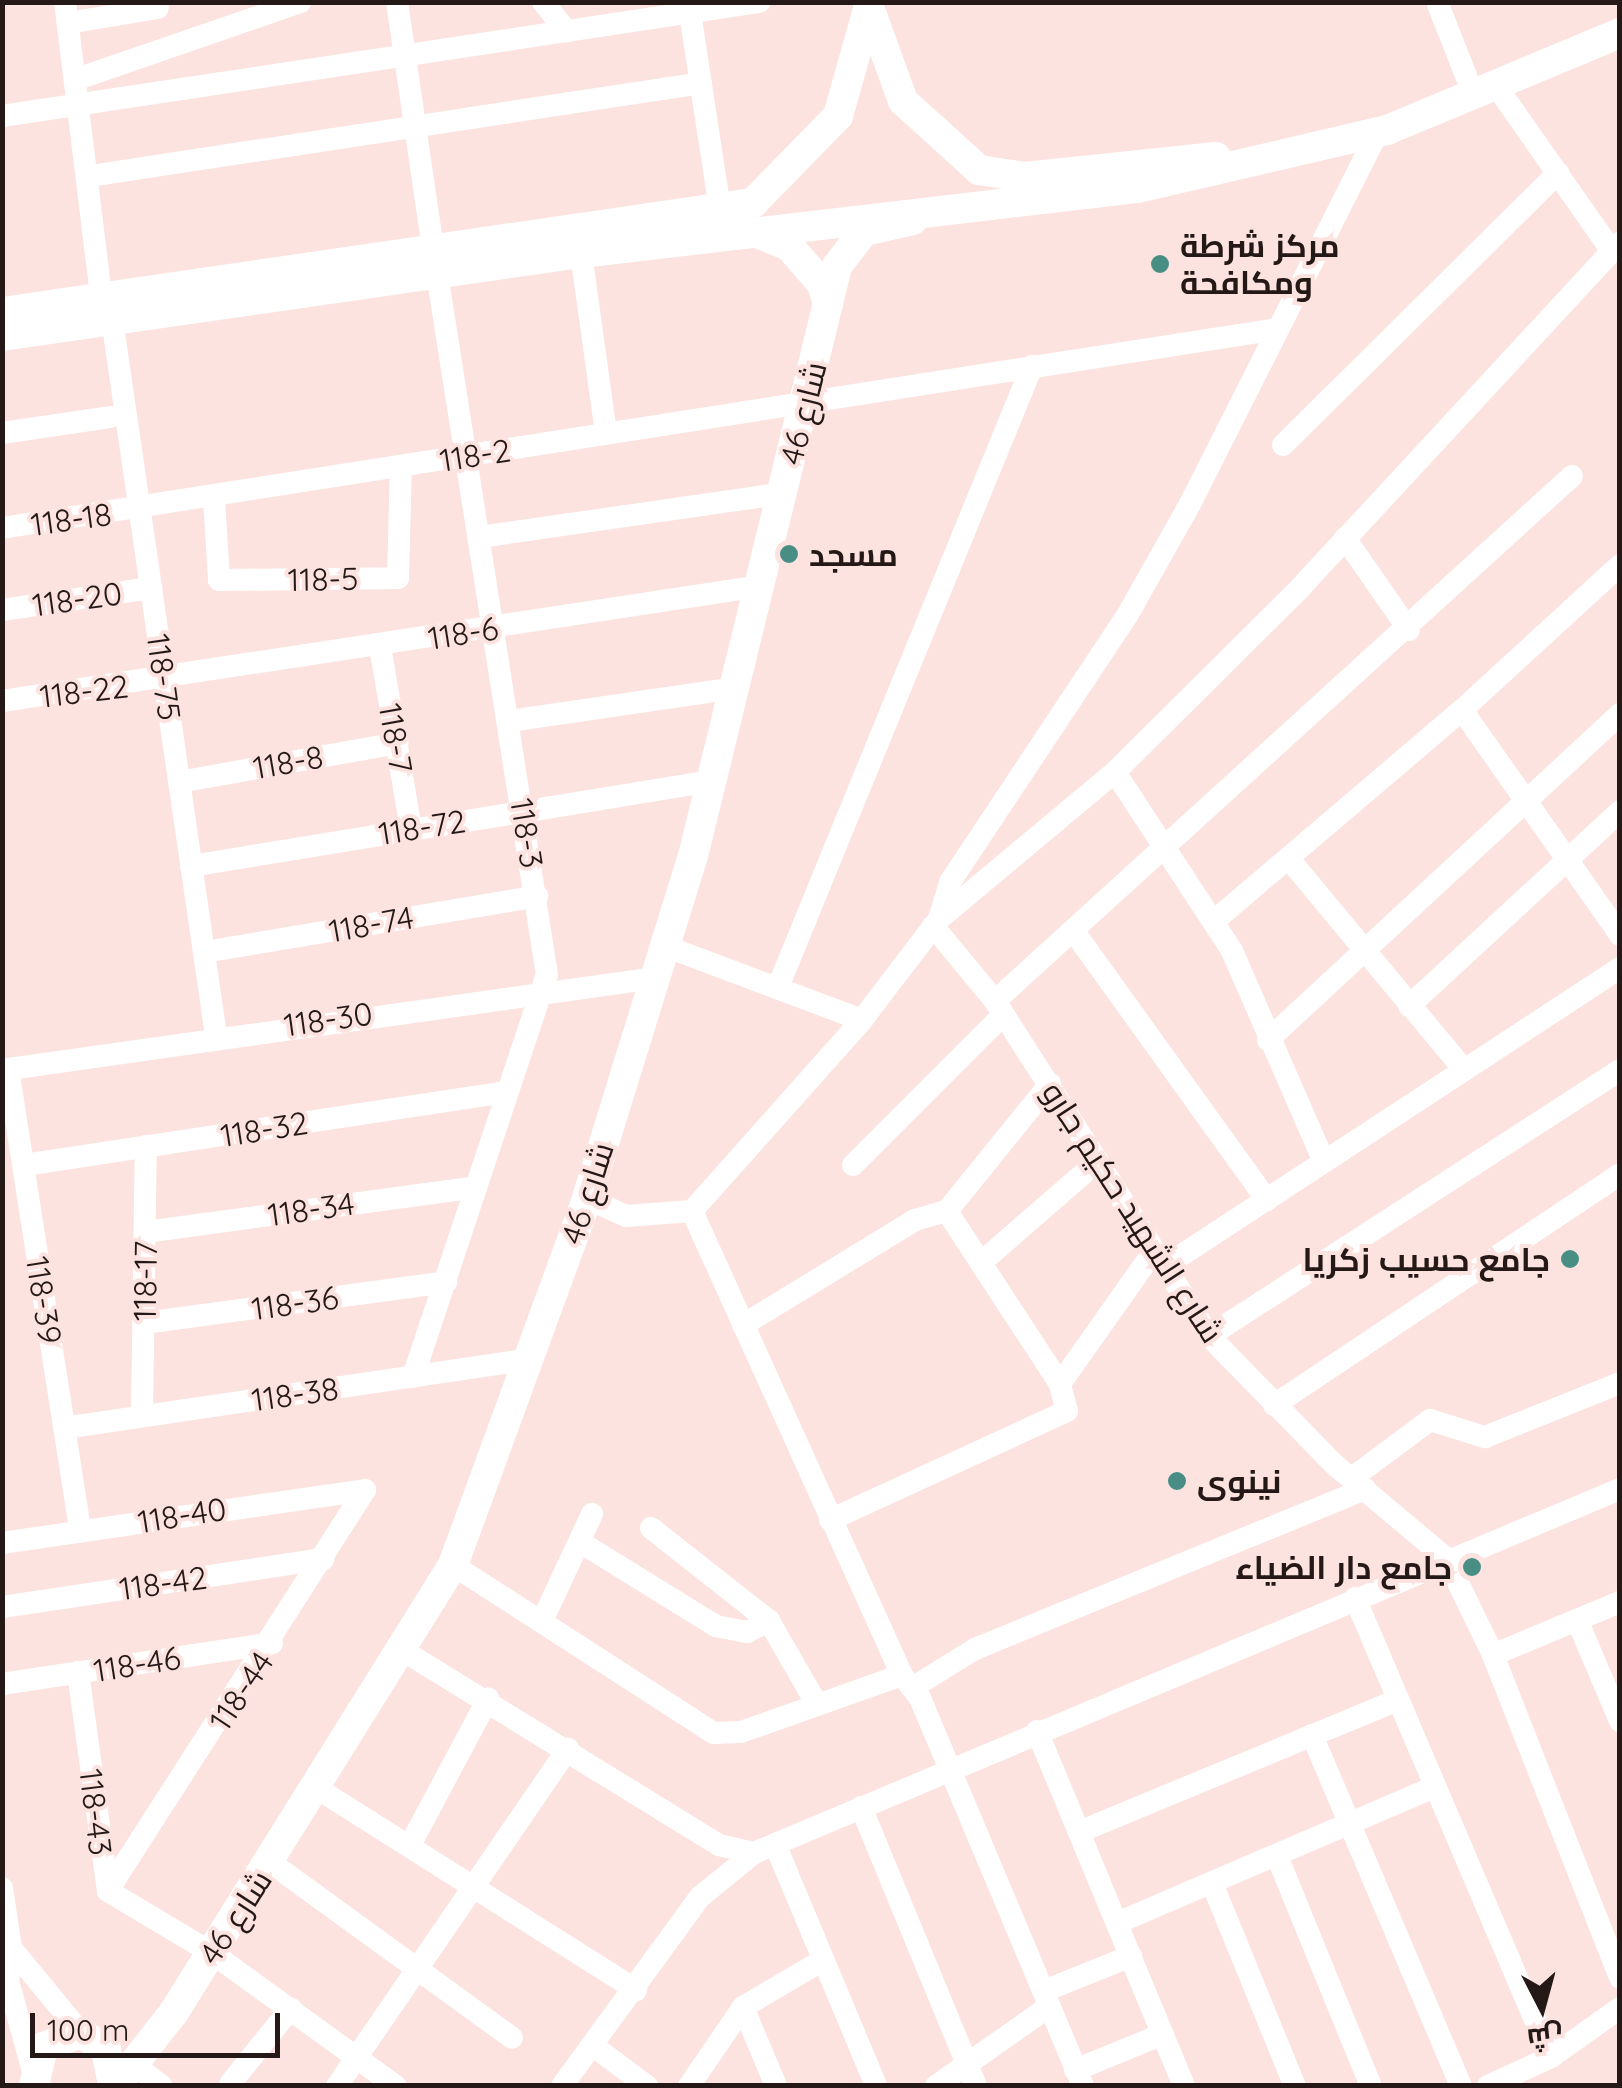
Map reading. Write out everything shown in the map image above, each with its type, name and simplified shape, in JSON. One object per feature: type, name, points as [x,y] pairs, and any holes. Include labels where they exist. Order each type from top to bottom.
[{"type":"main road","points":[[870,2],[903,101],[979,170],[1025,177],[1158,158],[1262,157]]},
{"type":"main road","points":[[2,312],[107,308],[435,261],[720,210],[764,198],[838,116],[870,2]]},
{"type":"main road","points":[[435,261],[581,253],[755,232],[913,220],[1138,188],[1377,134],[1619,39]]},
{"type":"main road","name":"شارع 46","points":[[121,2078],[174,2012],[453,1566],[587,1198],[665,946],[712,781],[809,399],[828,304],[846,248],[864,231],[913,220]]},
{"type":"main road","points":[[755,232],[789,246],[822,284],[828,304]]},
{"type":"main road","points":[[2,336],[107,308]]},
{"type":"main road","points":[[34,2078],[54,2038],[88,2036],[174,2012]]},
{"type":"main road","points":[[88,2036],[114,2062],[121,2078]]},
{"type":"street","points":[[77,79],[240,11],[300,2]]},
{"type":"street","name":"118-3","points":[[397,2],[537,896],[543,988],[505,1092],[413,1377]]},
{"type":"street","points":[[543,2],[567,32]]},
{"type":"street","points":[[2,116],[567,32],[638,11],[690,13],[759,2]]},
{"type":"street","points":[[587,1198],[626,1216],[692,1211],[862,1020],[936,922],[1115,772],[1345,538],[1615,246],[1558,173],[1485,92],[1437,2]]},
{"type":"street","points":[[67,12],[158,8]]},
{"type":"street","name":"118-75","points":[[67,12],[107,308],[216,1035]]},
{"type":"street","points":[[690,13],[720,210]]},
{"type":"street","points":[[90,176],[701,83]]},
{"type":"street","points":[[936,922],[950,882],[1128,614],[1377,134]]},
{"type":"street","points":[[1283,445],[1558,173]]},
{"type":"street","points":[[581,253],[606,433]]},
{"type":"street","name":"118-2","points":[[140,509],[809,399],[1278,330]]},
{"type":"street","points":[[778,986],[1032,366]]},
{"type":"street","points":[[2,433],[110,417]]},
{"type":"street","name":"118-5","points":[[214,498],[219,580],[398,578],[401,467]]},
{"type":"street","points":[[853,1166],[999,1008],[1076,933],[1572,476]]},
{"type":"street","points":[[480,537],[784,494]]},
{"type":"street","name":"118-18","points":[[2,528],[140,509]]},
{"type":"street","points":[[1345,538],[1409,630]]},
{"type":"street","points":[[1214,921],[1462,710],[1620,565]]},
{"type":"street","name":"118-6","points":[[164,680],[761,586]]},
{"type":"street","name":"118-20","points":[[2,610],[151,588]]},
{"type":"street","name":"118-7","points":[[380,646],[411,829]]},
{"type":"street","name":"118-22","points":[[2,702],[164,680]]},
{"type":"street","points":[[510,721],[735,688]]},
{"type":"street","points":[[1462,710],[1620,935]]},
{"type":"street","points":[[1268,1040],[1362,948],[1527,805],[1620,714]]},
{"type":"street","name":"118-8","points":[[179,782],[398,743]]},
{"type":"street","points":[[1115,772],[1170,847],[1214,921],[1324,1162]]},
{"type":"street","name":"118-72","points":[[192,866],[712,781]]},
{"type":"street","points":[[1409,1006],[1620,810]]},
{"type":"street","points":[[1290,858],[1464,1070]]},
{"type":"street","name":"118-74","points":[[204,952],[537,896]]},
{"type":"street","name":"شارع الشهيد حكيم جارو","points":[[936,922],[1050,1084],[1208,1336],[1274,1406],[1446,1558]]},
{"type":"street","points":[[1076,933],[1267,1200]]},
{"type":"street","points":[[665,946],[862,1020]]},
{"type":"street","points":[[1060,1384],[1159,1259],[1267,1200],[1620,968]]},
{"type":"street","name":"118-30","points":[[6,1069],[543,988],[655,978]]},
{"type":"street","name":"118-39","points":[[6,1069],[80,1531]]},
{"type":"street","points":[[1208,1336],[1620,1070]]},
{"type":"street","points":[[743,1325],[915,1220],[947,1211],[1050,1084]]},
{"type":"street","name":"118-32","points":[[24,1164],[505,1092]]},
{"type":"street","name":"118-17","points":[[142,1416],[146,1146]]},
{"type":"street","points":[[984,1260],[1098,1161]]},
{"type":"street","points":[[1274,1406],[1620,1174]]},
{"type":"street","name":"118-34","points":[[145,1232],[476,1187]]},
{"type":"street","points":[[692,1211],[830,1520],[951,1768],[1079,2078],[1163,2034]]},
{"type":"street","points":[[830,1520],[1064,1418],[1060,1384],[984,1260],[947,1211]]},
{"type":"street","name":"118-36","points":[[144,1323],[446,1282]]},
{"type":"street","name":"118-38","points":[[64,1428],[527,1360]]},
{"type":"street","points":[[453,1566],[543,1620],[714,1734],[741,1732],[817,1704],[907,1682],[1359,1484],[1430,1420],[1485,1437],[1620,1383]]},
{"type":"street","name":"118-40","points":[[2,1543],[362,1486]]},
{"type":"street","name":"118-44","points":[[108,1891],[272,1643],[362,1486]]},
{"type":"street","points":[[562,2086],[636,1990],[700,1897],[764,1848],[1446,1558],[1620,1489]]},
{"type":"street","points":[[543,1620],[592,1514]]},
{"type":"street","points":[[652,1528],[769,1621],[817,1704]]},
{"type":"street","points":[[580,1542],[716,1626],[747,1632],[769,1621]]},
{"type":"street","points":[[1446,1558],[1493,1655],[1620,1978]]},
{"type":"street","name":"118-42","points":[[2,1607],[323,1559]]},
{"type":"street","points":[[1355,1598],[1551,2057]]},
{"type":"street","points":[[1493,1655],[1620,1602]]},
{"type":"street","points":[[1577,1620],[1616,1706]]},
{"type":"street","name":"118-46","points":[[2,1684],[272,1643]]},
{"type":"street","points":[[402,1650],[488,1699],[720,1845],[764,1848]]},
{"type":"street","name":"118-43","points":[[78,1672],[108,1891],[212,1953],[360,2056],[396,2086]]},
{"type":"street","points":[[410,1845],[488,1699]]},
{"type":"street","points":[[1079,1832],[1398,1700]]},
{"type":"street","points":[[1037,1731],[1184,2086]]},
{"type":"street","points":[[1312,1736],[1461,2086]]},
{"type":"street","points":[[337,2086],[568,1750]]},
{"type":"street","points":[[315,1787],[636,1990]]},
{"type":"street","points":[[1117,1923],[1435,1788]]},
{"type":"street","points":[[861,1807],[976,2086]]},
{"type":"street","points":[[764,1848],[823,1960],[876,2086]]},
{"type":"street","points":[[1277,1856],[1371,2086]]},
{"type":"street","points":[[270,1862],[420,1966],[512,2038]]},
{"type":"street","points":[[1212,1884],[1295,2086]]},
{"type":"street","points":[[2,1888],[12,1948],[8,1980],[34,2078]]},
{"type":"street","points":[[12,1948],[88,2036]]},
{"type":"street","points":[[936,2086],[1047,1999],[1131,1956]]},
{"type":"street","points":[[689,2086],[743,2007],[823,1960]]},
{"type":"street","points":[[743,2007],[776,2086]]},
{"type":"street","points":[[230,2084],[291,2008]]},
{"type":"street","points":[[1488,2086],[1551,2057],[1620,2008]]},
{"type":"street","points":[[592,2045],[647,2086]]},
{"type":"street","points":[[121,2078],[162,2086]]},
{"type":"place","name":"مركز شرطة ومكافحة","points":[[1160,264]]},
{"type":"place","name":"مسجد","points":[[789,554]]},
{"type":"place","name":"جامع حسيب زكريا","points":[[1570,1259]]},
{"type":"place","name":"نينوى","points":[[1177,1481]]},
{"type":"place","name":"جامع دار الضياء","points":[[1472,1567]]}]
